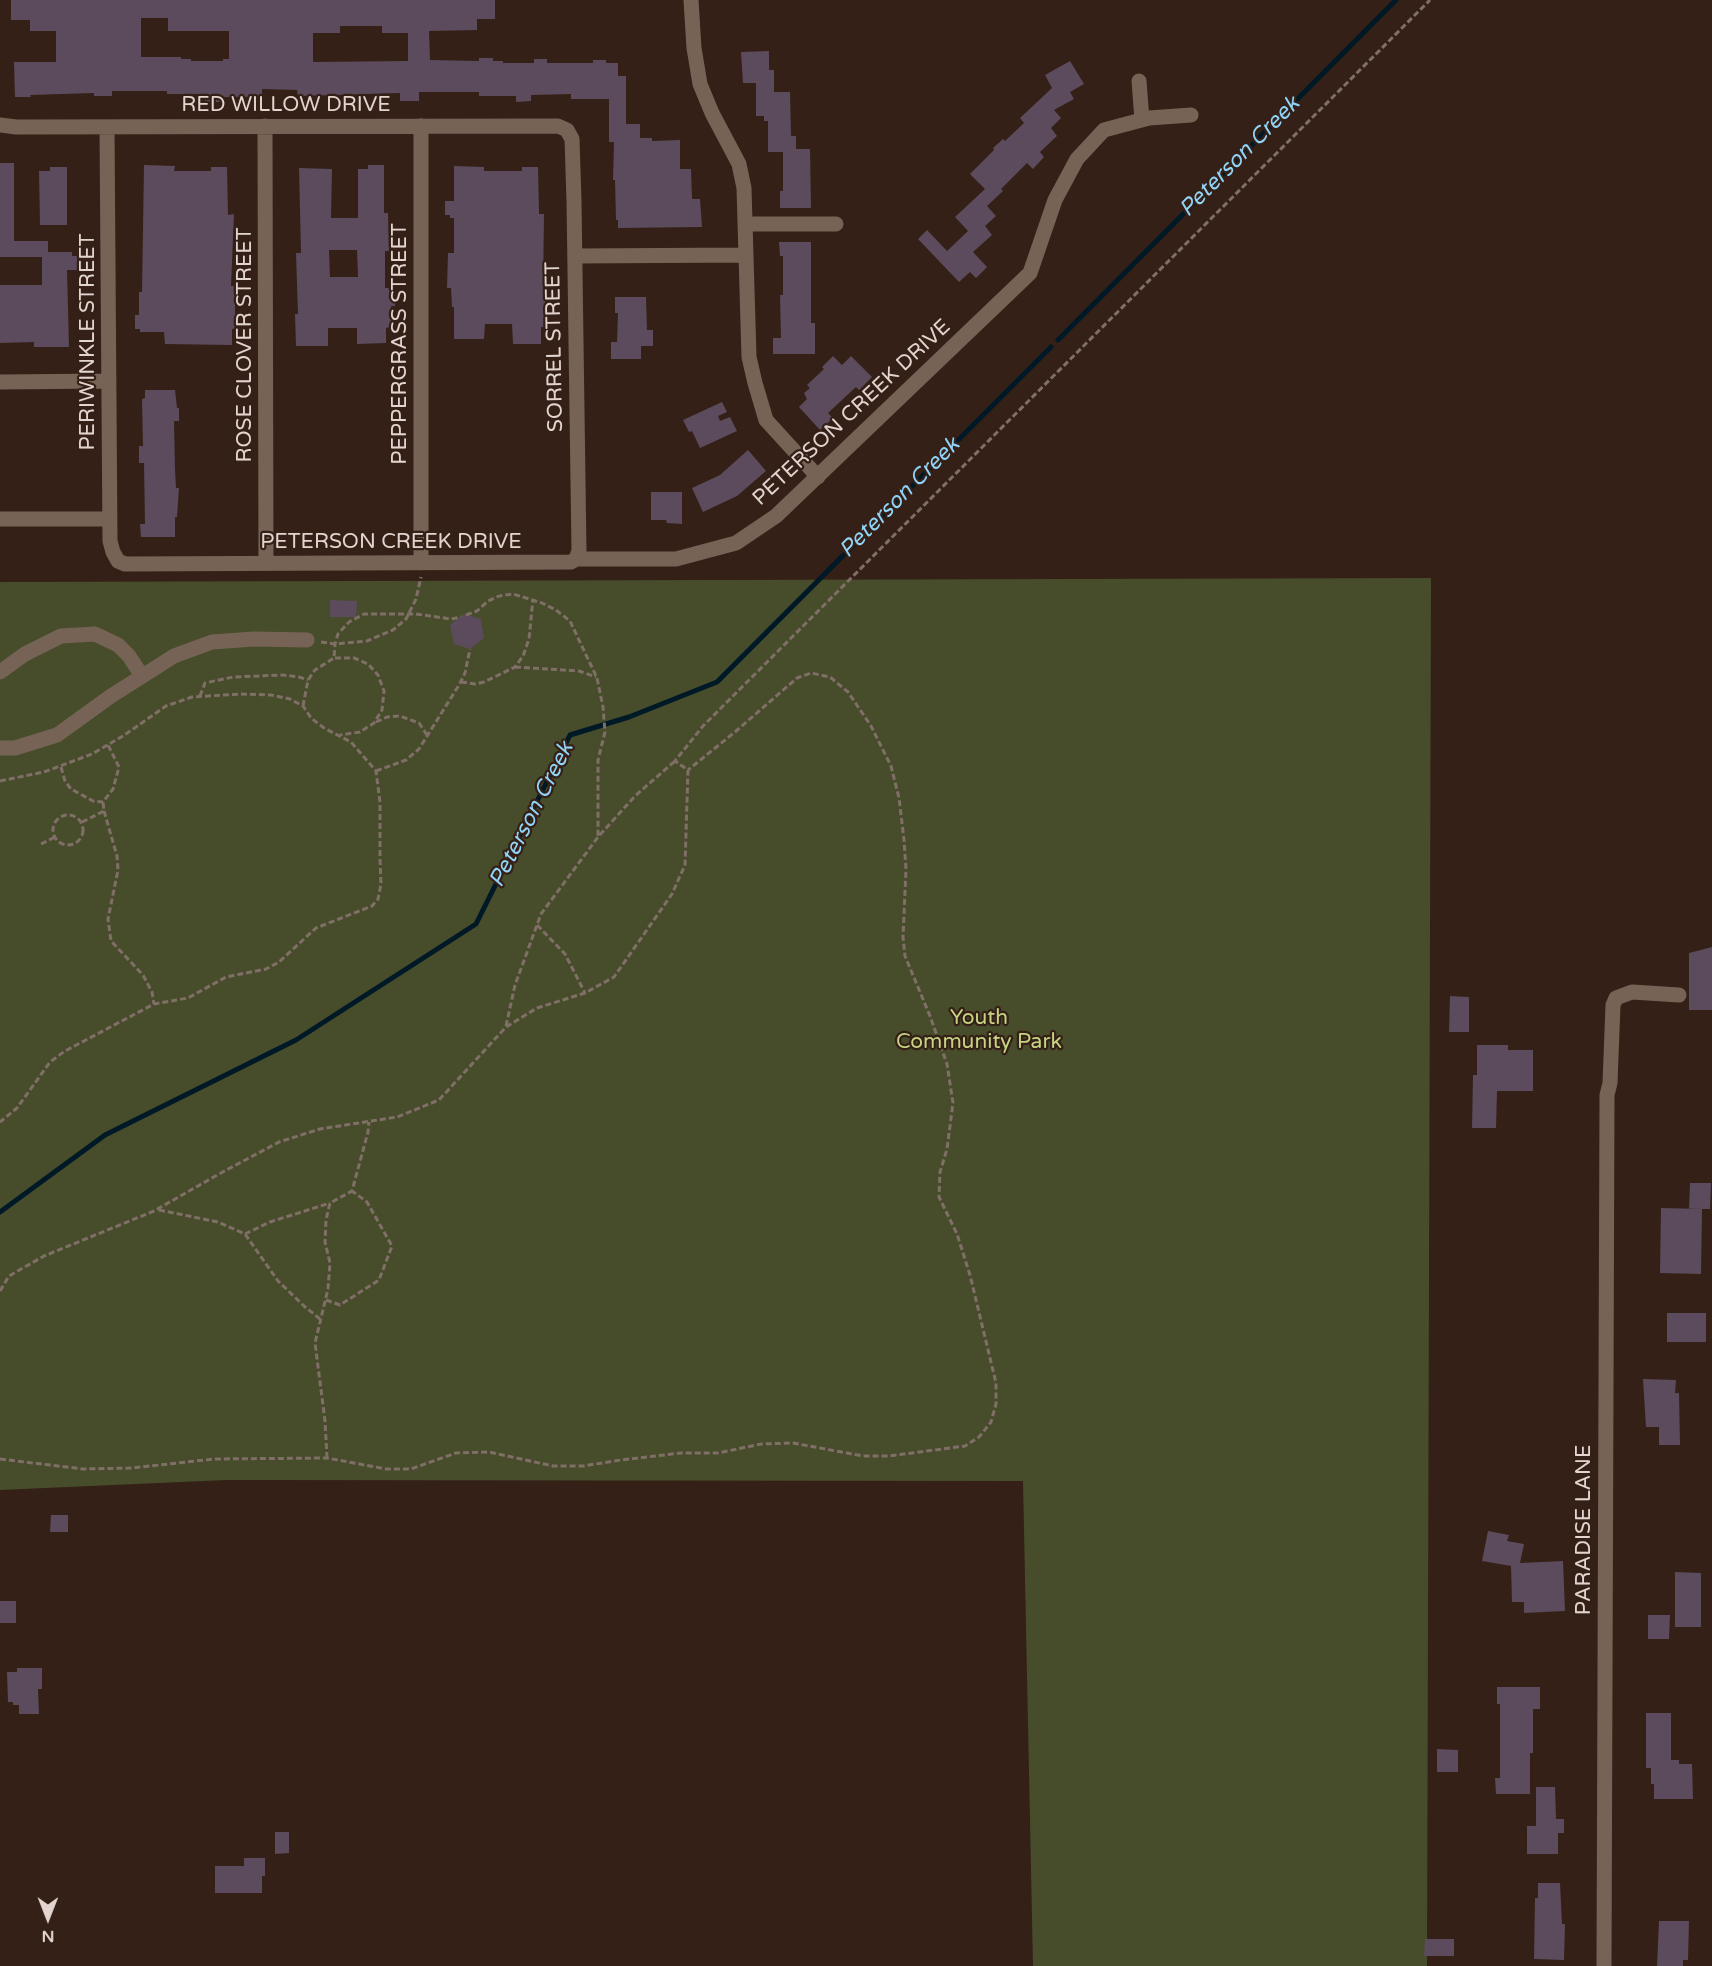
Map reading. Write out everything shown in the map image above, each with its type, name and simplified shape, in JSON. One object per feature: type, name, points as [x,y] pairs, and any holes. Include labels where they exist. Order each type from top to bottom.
[{"type":"street","points":[[691,0],[694,48],[700,84],[712,113],[739,164],[744,188],[749,357],[761,405],[766,420],[818,477]]},
{"type":"street","points":[[1139,81],[1142,120]]},
{"type":"street","name":"PETERSON CREEK DRIVE","points":[[115,557],[125,564],[571,562],[576,559],[676,559],[736,543],[776,516],[1030,273],[1050,215],[1077,159],[1104,130],[1142,120],[1191,115]]},
{"type":"street","name":"RED WILLOW DRIVE","points":[[0,125],[16,127],[558,126],[570,134]]},
{"type":"street","name":"ROSE CLOVER STREET","points":[[265,126],[266,563]]},
{"type":"street","name":"PEPPERGRASS STREET","points":[[421,126],[421,563]]},
{"type":"street","name":"PERIWINKLE STREET","points":[[107,127],[110,541],[115,557]]},
{"type":"street","name":"SORREL STREET","points":[[570,134],[573,146],[575,256],[579,551],[576,559]]},
{"type":"street","points":[[745,224],[836,224]]},
{"type":"street","points":[[575,256],[746,255]]},
{"type":"street","points":[[0,382],[109,381]]},
{"type":"street","points":[[0,519],[110,519]]},
{"type":"street","points":[[0,672],[25,654],[61,636],[95,634],[118,645],[129,656],[142,676]]},
{"type":"street","points":[[0,748],[15,748],[57,735],[174,656],[212,642],[254,639],[307,640]]},
{"type":"street","name":"PARADISE LANE","points":[[1604,1966],[1607,1095],[1610,1083],[1613,1005],[1616,998],[1632,992],[1679,995]]},
{"type":"path","points":[[506,1027],[515,985],[541,914],[598,837],[635,796],[675,761],[703,726],[822,606],[1430,0]]},
{"type":"path","points":[[307,640],[335,644],[367,641],[393,630],[406,619],[416,599],[420,587],[421,563]]},
{"type":"path","points":[[466,615],[477,611],[499,596],[513,594],[533,599],[556,610],[570,621],[597,678],[603,707],[605,732],[598,760],[598,837]]},
{"type":"path","points":[[461,681],[475,684],[484,682],[515,667],[523,656],[529,639],[533,599]]},
{"type":"path","points":[[334,658],[338,634],[349,622],[364,614],[408,614],[451,619],[461,616]]},
{"type":"path","points":[[376,771],[406,760],[418,748],[461,681],[470,649]]},
{"type":"path","points":[[303,706],[308,680],[315,670],[334,658],[354,658],[368,664],[378,675],[384,691],[382,710],[374,723]]},
{"type":"path","points":[[515,667],[579,672],[597,678]]},
{"type":"path","points":[[0,1291],[9,1276],[44,1256],[157,1209],[279,1142],[320,1129],[397,1117],[440,1100],[506,1027],[537,1008],[585,993],[614,977],[672,894],[685,865],[688,770],[796,678],[811,673],[830,677],[848,692],[871,726],[891,766],[899,798],[904,840],[906,869],[903,937],[905,956],[930,1016],[946,1064],[953,1103],[947,1149],[940,1172],[939,1197],[957,1234],[982,1319],[996,1383],[996,1404],[991,1422],[979,1437],[965,1446],[889,1456],[863,1456],[793,1443],[761,1444],[718,1453],[681,1453],[583,1466],[554,1466],[489,1452],[456,1453],[411,1469],[386,1469],[327,1458],[214,1459],[132,1468],[83,1469],[0,1459]]},
{"type":"path","points":[[200,696],[205,683],[233,676],[282,675],[299,676],[308,680]]},
{"type":"path","points":[[0,781],[61,766],[108,745],[166,706],[200,696],[271,695],[290,699],[303,706],[311,718],[324,728],[351,742],[376,771],[380,802],[381,884],[378,899],[372,906],[316,928],[289,954],[266,969],[226,977],[188,998],[154,1004],[86,1039],[50,1062],[17,1108],[0,1122]]},
{"type":"path","points":[[339,736],[360,732],[387,717],[400,716],[419,723],[427,735]]},
{"type":"path","points":[[108,745],[118,767],[113,789],[103,802],[117,856],[118,870],[108,919],[111,941],[143,975],[152,992],[154,1004]]},
{"type":"path","points":[[675,761],[688,770]]},
{"type":"path","points":[[61,766],[70,789],[93,801],[103,802]]},
{"type":"path","points":[[81,822],[104,811]]},
{"type":"path","points":[[63,816],[74,816],[81,822],[83,832],[76,843],[62,843],[55,837],[55,822],[63,816]]},
{"type":"path","points":[[41,844],[55,837]]},
{"type":"path","points":[[537,925],[565,954],[585,993]]},
{"type":"path","points":[[245,1234],[270,1222],[330,1203],[352,1191],[369,1122]]},
{"type":"path","points":[[326,1300],[340,1305],[379,1280],[392,1245],[367,1202],[352,1191]]},
{"type":"path","points":[[327,1458],[325,1421],[315,1343],[328,1289],[330,1263],[326,1242],[326,1220],[330,1203]]},
{"type":"path","points":[[157,1209],[218,1222],[245,1234],[278,1281],[321,1320]]},
{"type":"green space","name":"Youth Community Park","points":[[1431,578],[1427,1966],[1033,1966],[1023,1481],[226,1480],[0,1490],[0,582]]},
{"type":"building","points":[[11,0],[495,0],[495,19],[477,19],[477,30],[429,31],[430,60],[479,61],[479,58],[493,58],[493,61],[503,61],[503,63],[534,63],[534,59],[547,59],[547,63],[593,63],[593,60],[606,60],[606,63],[618,63],[618,76],[626,76],[626,124],[640,124],[640,138],[652,138],[652,141],[680,140],[680,169],[691,169],[692,199],[700,199],[702,227],[618,228],[615,180],[613,180],[614,142],[609,142],[609,99],[571,99],[571,94],[531,95],[531,101],[516,102],[516,96],[479,96],[479,92],[419,92],[419,101],[400,101],[400,93],[298,96],[297,90],[262,89],[262,97],[220,97],[220,102],[205,102],[205,94],[167,94],[167,91],[112,91],[112,96],[94,96],[94,93],[15,97],[14,62],[56,62],[56,31],[30,31],[30,20],[11,20]],"holes":[[[141,18],[168,18],[168,31],[229,31],[229,59],[191,61],[191,59],[181,59],[181,57],[141,57]],[[340,26],[382,26],[382,33],[408,33],[408,61],[313,62],[313,33],[340,33]]]},
{"type":"building","points":[[769,51],[769,70],[774,70],[774,92],[790,92],[791,136],[796,136],[796,149],[810,149],[811,208],[780,208],[780,191],[783,191],[783,152],[768,152],[768,121],[764,121],[764,116],[756,116],[756,83],[743,83],[741,52]]},
{"type":"building","points":[[1070,61],[1084,84],[1070,92],[1074,99],[1054,110],[1061,118],[1051,128],[1057,136],[1040,152],[1044,157],[1033,169],[1027,163],[987,206],[996,216],[985,226],[992,235],[973,252],[987,267],[976,278],[970,272],[959,282],[918,239],[927,230],[947,251],[968,231],[955,217],[985,189],[970,174],[994,150],[993,148],[1003,139],[1005,141],[1024,123],[1020,118],[1052,88],[1045,75]]},
{"type":"building","points":[[0,163],[14,163],[14,241],[48,241],[48,252],[72,252],[72,256],[77,256],[77,270],[67,270],[69,347],[34,347],[34,342],[0,343],[0,285],[42,285],[42,257],[0,257]]},
{"type":"building","points":[[144,165],[175,166],[174,171],[211,171],[211,167],[227,167],[228,215],[234,214],[231,286],[235,286],[235,290],[240,290],[240,305],[235,305],[232,345],[165,344],[164,332],[140,332],[140,329],[135,329],[135,315],[139,315],[139,292],[142,292]]},
{"type":"building","points":[[368,165],[384,165],[384,213],[388,213],[389,251],[385,251],[385,288],[395,291],[395,306],[391,306],[391,327],[386,328],[386,343],[357,344],[357,328],[328,328],[328,346],[296,346],[295,314],[298,314],[296,253],[301,253],[299,168],[332,169],[331,218],[358,218],[358,169],[368,169]],"holes":[[[329,250],[357,250],[358,277],[330,277]]]},
{"type":"building","points":[[454,166],[484,167],[484,171],[522,171],[522,167],[538,167],[539,214],[544,214],[543,292],[547,292],[547,327],[541,327],[541,344],[513,344],[512,324],[485,324],[484,339],[454,339],[454,307],[452,307],[451,288],[447,288],[448,253],[454,253],[454,218],[445,215],[445,201],[454,201]]},
{"type":"building","points":[[50,167],[67,167],[67,225],[40,225],[39,171],[50,171]]},
{"type":"building","points":[[779,242],[811,242],[811,323],[815,323],[815,354],[773,354],[773,338],[781,338],[780,295],[783,295],[783,256],[780,256]]},
{"type":"building","points":[[615,297],[646,297],[647,330],[653,330],[653,346],[641,346],[641,359],[611,359],[611,342],[617,342],[618,313],[615,313]]},
{"type":"building","points":[[833,356],[842,365],[851,356],[872,377],[859,390],[856,387],[828,413],[833,418],[820,430],[799,407],[807,399],[804,393],[810,388],[807,385],[824,369],[822,367]]},
{"type":"building","points":[[145,390],[175,390],[177,408],[179,408],[179,421],[174,421],[176,488],[179,488],[175,537],[141,537],[140,524],[145,524],[144,463],[139,463],[139,446],[143,446],[142,399],[145,398]]},
{"type":"building","points":[[722,402],[727,412],[718,416],[720,421],[730,417],[737,431],[700,448],[692,431],[689,432],[683,420]]},
{"type":"building","points":[[748,450],[766,471],[737,496],[703,512],[692,488],[720,475]]},
{"type":"building","points":[[651,492],[682,492],[682,524],[667,523],[666,520],[651,520]]},
{"type":"building","points":[[330,600],[357,601],[356,617],[330,617]]},
{"type":"building","points":[[464,614],[481,619],[484,638],[470,649],[454,644],[450,625]]},
{"type":"building","points":[[1712,947],[1712,1010],[1689,1010],[1689,953]]},
{"type":"building","points":[[1450,996],[1469,997],[1469,1032],[1449,1032]]},
{"type":"building","points":[[1477,1045],[1508,1045],[1508,1050],[1533,1050],[1533,1091],[1497,1091],[1496,1128],[1472,1128],[1473,1075],[1477,1075]]},
{"type":"building","points":[[1690,1183],[1711,1183],[1710,1209],[1689,1209]]},
{"type":"building","points":[[1661,1208],[1702,1209],[1701,1274],[1660,1273]]},
{"type":"building","points":[[1667,1313],[1706,1313],[1706,1342],[1667,1342]]},
{"type":"building","points":[[1643,1379],[1676,1380],[1675,1393],[1679,1393],[1680,1445],[1659,1445],[1659,1427],[1646,1427]]},
{"type":"building","points":[[51,1515],[68,1515],[68,1532],[50,1532]]},
{"type":"building","points":[[1488,1531],[1509,1535],[1507,1541],[1524,1544],[1520,1563],[1563,1561],[1565,1611],[1524,1613],[1524,1602],[1512,1602],[1511,1566],[1482,1561]]},
{"type":"building","points":[[1675,1572],[1701,1573],[1701,1627],[1675,1627]]},
{"type":"building","points":[[0,1601],[16,1601],[16,1623],[0,1623]]},
{"type":"building","points":[[1648,1615],[1670,1615],[1669,1639],[1648,1639]]},
{"type":"building","points":[[17,1668],[42,1668],[42,1689],[38,1689],[39,1714],[19,1714],[19,1705],[8,1702],[7,1672],[17,1672]]},
{"type":"building","points":[[1497,1687],[1540,1687],[1540,1709],[1533,1709],[1530,1794],[1496,1794],[1495,1778],[1500,1778],[1500,1704],[1497,1704]]},
{"type":"building","points":[[1646,1713],[1671,1713],[1671,1760],[1679,1760],[1679,1764],[1692,1764],[1693,1799],[1654,1799],[1651,1768],[1646,1768]]},
{"type":"building","points":[[1437,1749],[1458,1750],[1458,1772],[1437,1772]]},
{"type":"building","points":[[1536,1787],[1555,1787],[1556,1819],[1564,1819],[1564,1833],[1558,1833],[1558,1854],[1527,1854],[1527,1826],[1536,1826]]},
{"type":"building","points":[[275,1832],[289,1832],[289,1853],[275,1854]]},
{"type":"building","points":[[244,1858],[265,1858],[262,1893],[215,1893],[215,1866],[244,1866]]},
{"type":"building","points":[[1538,1883],[1560,1883],[1562,1924],[1565,1924],[1564,1960],[1534,1959],[1535,1898],[1538,1898]]},
{"type":"building","points":[[1659,1921],[1689,1921],[1688,1960],[1683,1960],[1683,1966],[1657,1966]]},
{"type":"building","points":[[1425,1939],[1454,1939],[1454,1956],[1424,1956]]},
{"type":"waterway","name":"Peterson Creek","points":[[1058,340],[1396,0]]},
{"type":"waterway","name":"Peterson Creek","points":[[0,1212],[105,1135],[296,1040],[476,924],[570,735],[629,717],[717,682],[1051,347]]}]
